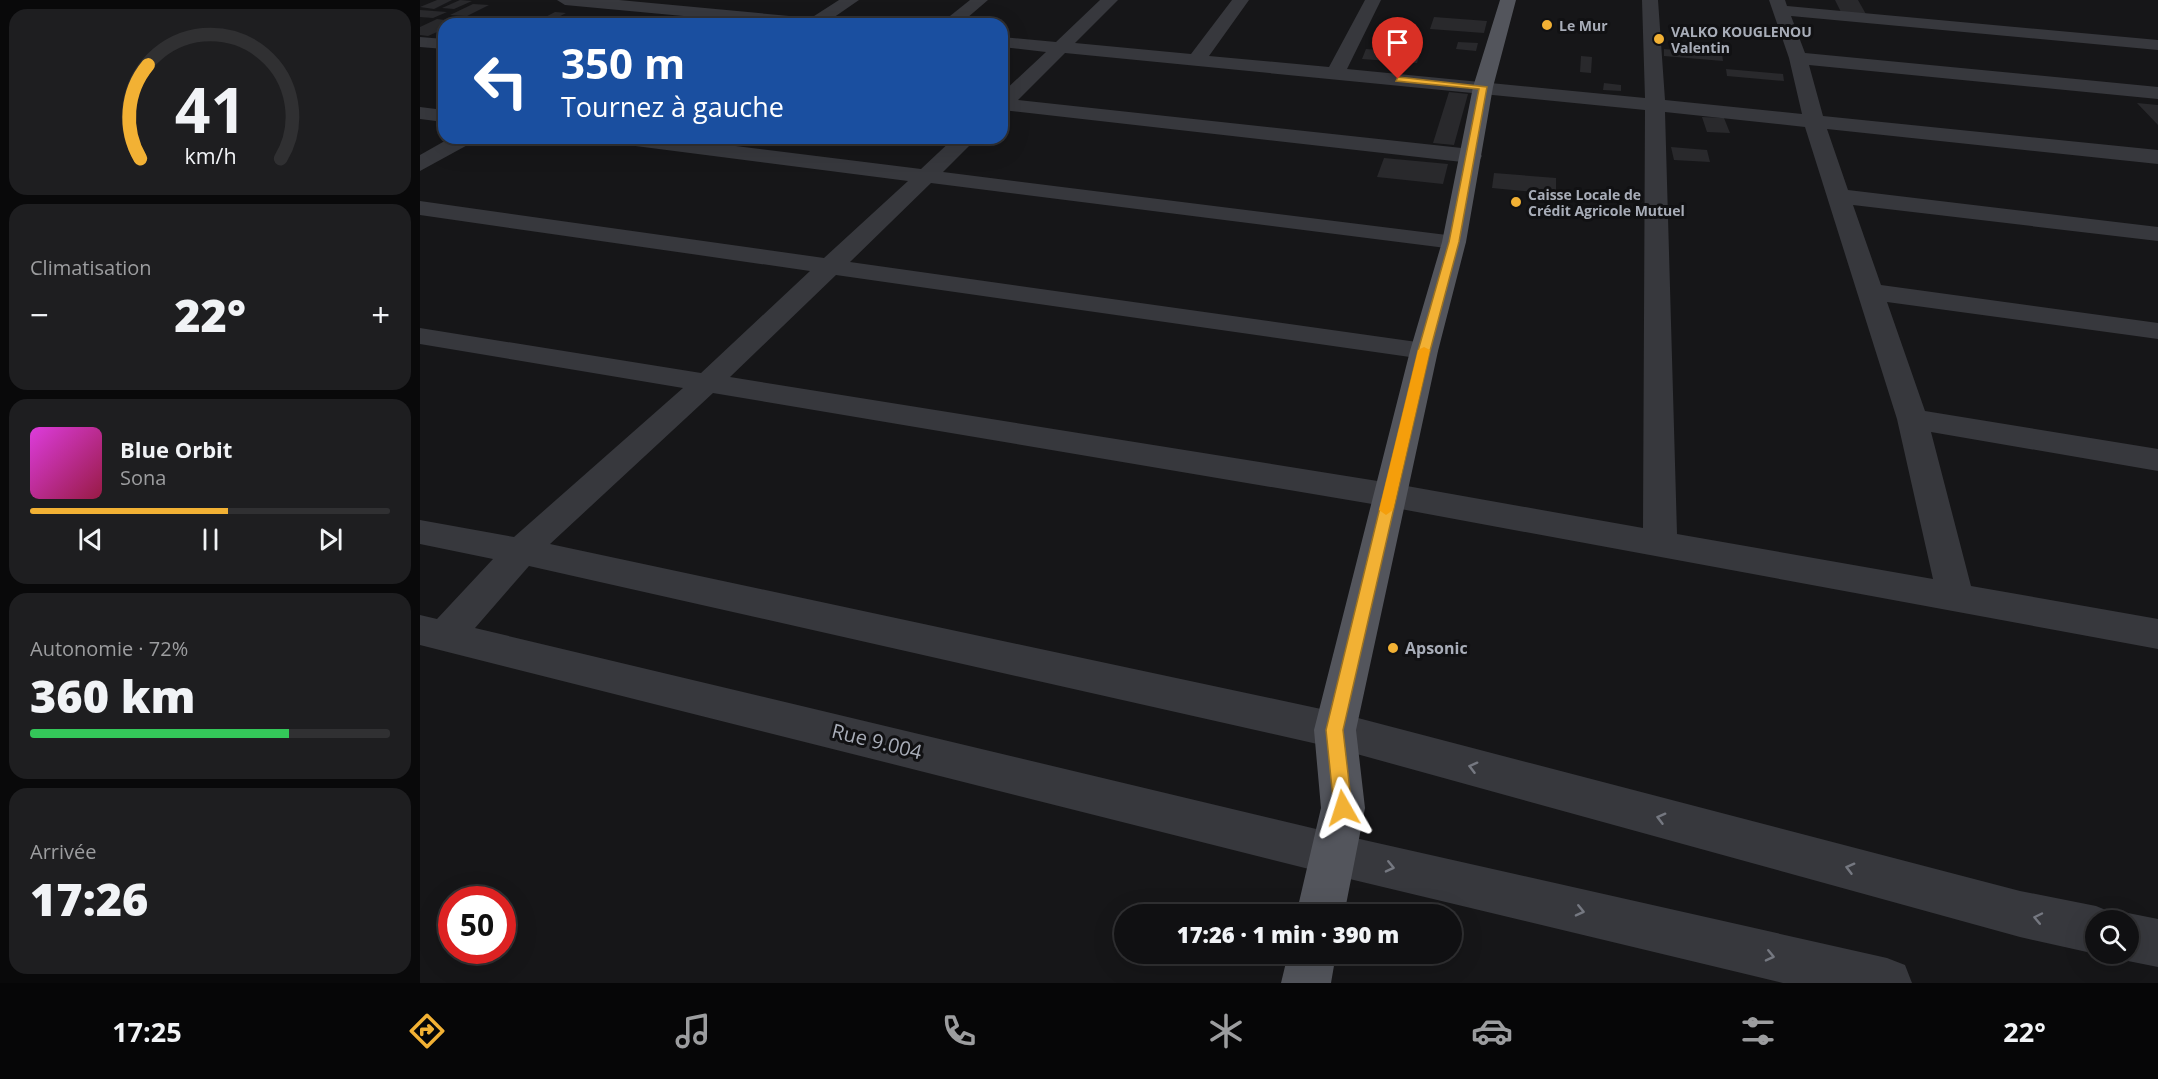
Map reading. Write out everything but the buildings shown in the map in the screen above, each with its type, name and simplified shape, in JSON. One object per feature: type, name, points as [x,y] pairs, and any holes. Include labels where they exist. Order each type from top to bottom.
[{"type":"main road","points":[[1322,904],[1343,808],[1335,730],[1424,351],[1454,242],[1483,87],[1508,0]]},
{"type":"main road","points":[[1306,983],[1310,964]]},
{"type":"street","points":[[565,0],[768,18]]},
{"type":"street","points":[[682,18],[717,0]]},
{"type":"street","points":[[827,18],[850,0]]},
{"type":"street","points":[[957,18],[980,0]]},
{"type":"street","points":[[1008,98],[1110,0]]},
{"type":"street","points":[[1196,60],[1241,0]]},
{"type":"street","points":[[1335,73],[1373,0]]},
{"type":"street","points":[[1650,0],[1655,105],[1660,545]]},
{"type":"street","points":[[1955,596],[1912,419],[1814,121],[1797,58],[1779,5],[2158,45]]},
{"type":"street","points":[[420,42],[438,44]]},
{"type":"street","points":[[1008,43],[1483,87],[2158,157]]},
{"type":"street","points":[[1797,58],[2158,93]]},
{"type":"street","points":[[1008,105],[1471,156]]},
{"type":"street","points":[[420,113],[438,115]]},
{"type":"street","points":[[420,164],[455,144]]},
{"type":"street","points":[[667,144],[1454,242]]},
{"type":"street","points":[[433,633],[708,382],[960,144]]},
{"type":"street","points":[[1840,196],[2158,234]]},
{"type":"street","points":[[420,208],[1424,351]]},
{"type":"street","points":[[1871,292],[2158,332]]},
{"type":"street","points":[[420,336],[1390,495],[2158,634]]},
{"type":"street","points":[[1912,419],[2158,460]]},
{"type":"street","points":[[420,532],[521,551],[1335,730],[2020,914],[2085,928]]},
{"type":"street","name":"Rue 9.004","points":[[433,633],[1333,854],[1887,983]]},
{"type":"street","points":[[2139,939],[2158,943]]},
{"type":"slow traffic","points":[[1386,510],[1424,350]]},
{"type":"place","name":"Le Mur","points":[[1547,25]]},
{"type":"place","name":"VALKO KOUGLENOU Valentin","points":[[1659,39]]},
{"type":"place","name":"Caisse Locale de Crédit Agricole Mutuel","points":[[1516,202]]},
{"type":"place","name":"Apsonic","points":[[1393,648]]},
{"type":"route","points":[[1343,808],[1335,730],[1424,351],[1454,242],[1483,87],[1398,79]]}]
